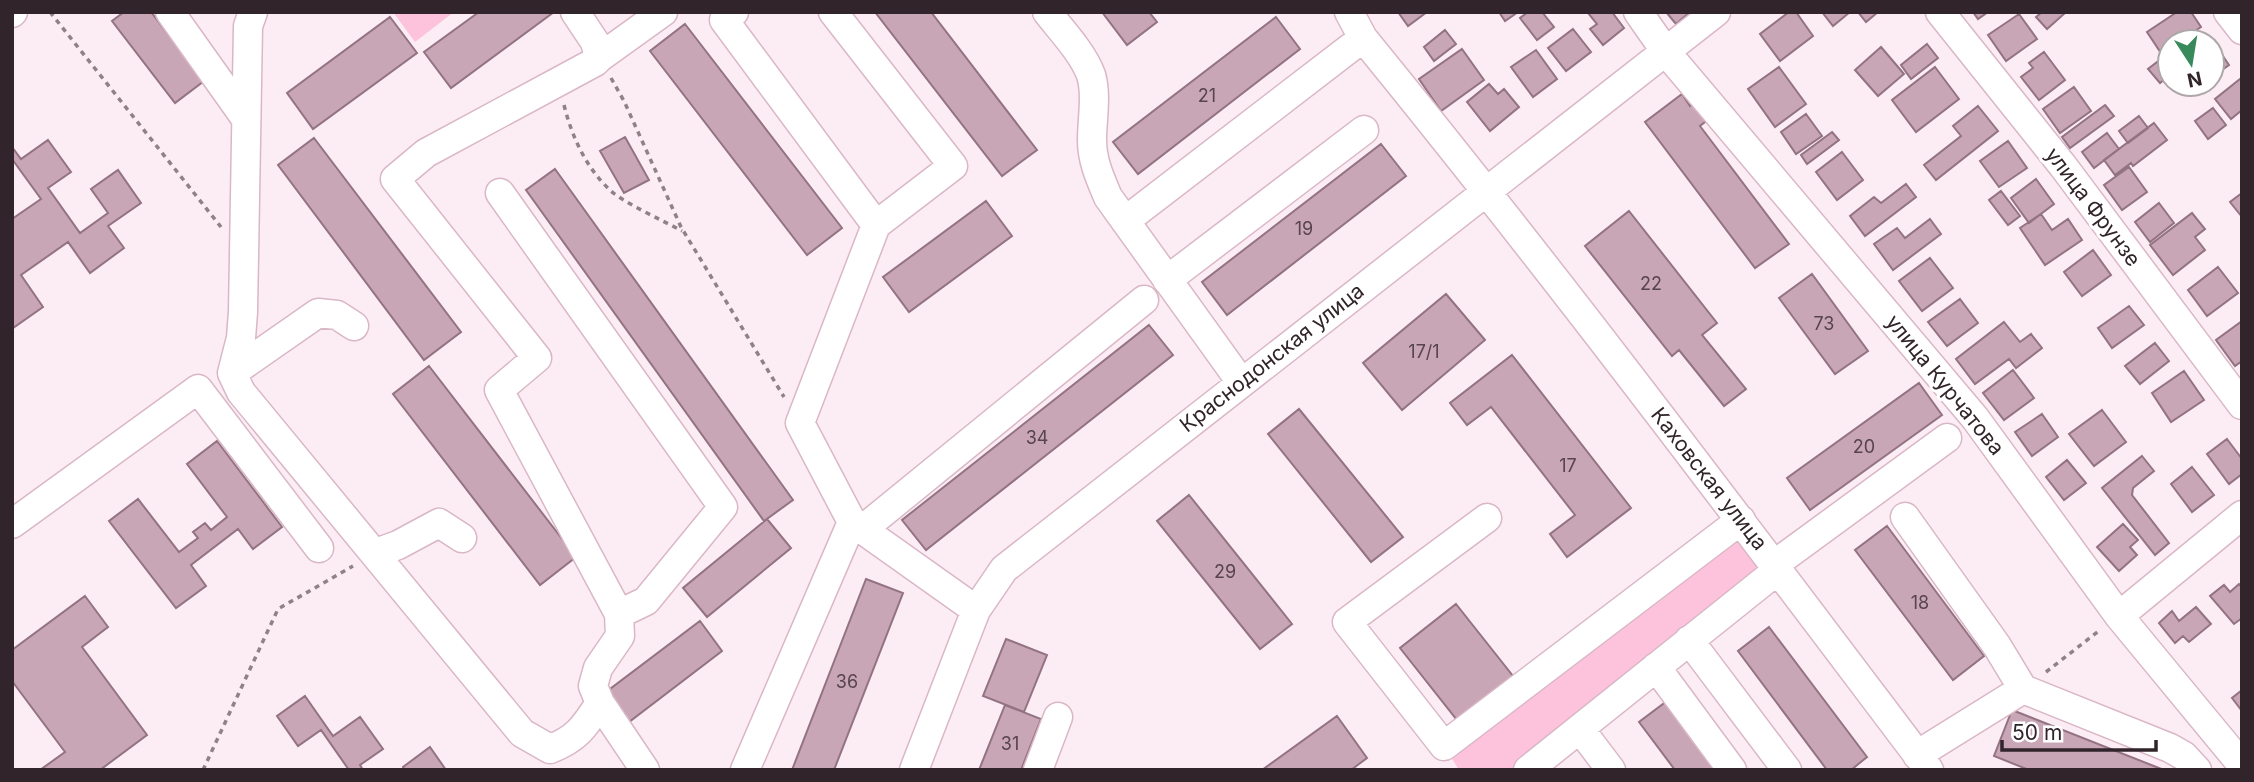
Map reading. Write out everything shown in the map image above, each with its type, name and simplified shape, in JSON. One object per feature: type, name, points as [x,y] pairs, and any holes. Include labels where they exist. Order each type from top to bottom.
[{"type":"street","points":[[170,12],[246,119]]},
{"type":"street","points":[[253,12],[247,26],[242,338],[232,373],[241,392],[522,733],[550,748],[565,743],[582,731],[600,703]]},
{"type":"street","points":[[575,12],[596,42],[599,58]]},
{"type":"street","points":[[645,770],[600,703],[593,686],[598,668],[620,636],[619,614],[499,390],[537,358],[395,179],[426,153],[559,83],[663,12]]},
{"type":"street","points":[[734,12],[724,20],[876,225]]},
{"type":"street","points":[[833,12],[953,166],[876,225],[800,423],[858,526],[975,610]]},
{"type":"street","points":[[1047,12],[1072,42],[1091,75],[1094,104],[1091,142],[1096,169],[1108,197],[1241,382]]},
{"type":"street","name":"Каховская улица","points":[[1349,12],[1363,38],[1487,190],[1923,762]]},
{"type":"street","name":"улица Курчатова","points":[[1639,12],[1666,52],[1975,418],[2119,616],[2242,765]]},
{"type":"street","name":"Краснодонская улица","points":[[914,770],[975,610],[1004,569],[1716,12]]},
{"type":"street","name":"улица Фрунзе","points":[[1940,12],[2063,166],[2242,404]]},
{"type":"street","points":[[2228,12],[2242,30]]},
{"type":"street","points":[[1125,221],[1363,38]]},
{"type":"street","points":[[1167,280],[1364,130]]},
{"type":"street","points":[[500,193],[723,507],[646,601],[619,614]]},
{"type":"street","points":[[745,770],[858,526],[1144,300]]},
{"type":"street","points":[[232,373],[318,313],[337,315],[354,326]]},
{"type":"street","points":[[12,524],[198,389],[319,548]]},
{"type":"street","points":[[1528,770],[1777,567],[1947,438]]},
{"type":"street","points":[[2119,616],[2242,515]]},
{"type":"street","points":[[1905,517],[1997,646],[2023,690],[2170,748],[2184,756],[2197,770]]},
{"type":"street","points":[[1487,518],[1347,622],[1444,746],[1741,520]]},
{"type":"street","points":[[376,553],[398,545],[439,523],[462,538]]},
{"type":"street","points":[[1689,640],[1787,770]]},
{"type":"street","points":[[1657,667],[1732,770]]},
{"type":"street","points":[[1923,762],[2023,690]]},
{"type":"street","points":[[1038,770],[1058,717]]},
{"type":"street","points":[[1580,729],[1611,770]]},
{"type":"path","points":[[50,12],[244,256]]},
{"type":"path","points":[[599,58],[624,101],[684,232],[800,423]]},
{"type":"path","points":[[559,83],[571,133],[589,164],[612,192],[684,232]]},
{"type":"path","points":[[203,770],[278,610],[376,553]]},
{"type":"path","points":[[2023,690],[2119,616]]},
{"type":"shaded area","points":[[393,12],[454,12],[415,42]]},
{"type":"shaded area","points":[[1741,520],[1779,569],[1528,770],[1459,770],[1444,746]]},
{"type":"building","points":[[124,12],[151,12],[204,81],[175,103],[112,21]]},
{"type":"building","points":[[479,12],[554,12],[451,88],[424,52]]},
{"type":"building","points":[[875,12],[931,12],[1037,150],[1002,176]]},
{"type":"building","points":[[1102,12],[1149,12],[1157,22],[1127,45]]},
{"type":"building","points":[[1398,12],[1427,12],[1408,26]]},
{"type":"building","points":[[1499,12],[1518,12],[1505,21]]},
{"type":"building","points":[[1528,12],[1542,12],[1554,27],[1537,40],[1520,18]]},
{"type":"building","points":[[1612,12],[1624,28],[1603,45],[1590,29],[1597,24],[1588,13]]},
{"type":"building","points":[[1666,12],[1690,12],[1676,24]]},
{"type":"building","points":[[1789,12],[1796,12],[1813,36],[1780,61],[1760,34]]},
{"type":"building","points":[[1822,12],[1850,12],[1833,26]]},
{"type":"building","points":[[1858,12],[1878,12],[1866,22]]},
{"type":"building","points":[[1973,12],[1988,12],[1978,19]]},
{"type":"building","points":[[2042,12],[2065,13],[2047,29],[2036,17]]},
{"type":"building","points":[[2177,12],[2191,12],[2201,27],[2156,28],[2156,46],[2147,32]]},
{"type":"building","points":[[2019,14],[2037,39],[2006,61],[1988,35]]},
{"type":"building","points":[[390,17],[417,53],[313,129],[287,93]]},
{"type":"building","points":[[1276,17],[1300,49],[1138,174],[1113,142]]},
{"type":"building","points":[[685,24],[842,228],[807,255],[650,51]]},
{"type":"building","points":[[1573,29],[1591,52],[1566,71],[1548,48]]},
{"type":"building","points":[[1445,30],[1456,44],[1434,61],[1424,47]]},
{"type":"building","points":[[1927,44],[1938,58],[1911,79],[1901,65]]},
{"type":"building","points":[[1881,47],[1904,74],[1878,96],[1855,70]]},
{"type":"building","points":[[1462,49],[1484,80],[1441,111],[1419,79]]},
{"type":"building","points":[[1536,50],[1557,79],[1533,97],[1511,67]]},
{"type":"building","points":[[2044,52],[2065,80],[2039,100],[2021,77],[2033,68],[2029,63]]},
{"type":"building","points":[[2156,63],[2156,78],[2148,69]]},
{"type":"building","points":[[1779,67],[1806,104],[1775,127],[1748,89]]},
{"type":"building","points":[[1935,67],[1959,99],[1916,132],[1892,100]]},
{"type":"building","points":[[2240,79],[2242,82],[2242,110],[2231,119],[2215,99],[2226,98],[2226,90]]},
{"type":"building","points":[[1489,84],[1498,94],[1504,89],[1519,107],[1490,131],[1467,102]]},
{"type":"building","points":[[2074,87],[2091,111],[2060,133],[2043,109]]},
{"type":"building","points":[[1682,94],[1690,106],[1697,101],[1710,118],[1700,126],[1789,244],[1755,268],[1645,122]]},
{"type":"building","points":[[2105,105],[2114,116],[2070,148],[2062,137]]},
{"type":"building","points":[[1978,106],[1998,131],[1936,180],[1924,165],[1961,136],[1953,126]]},
{"type":"building","points":[[2213,108],[2226,125],[2208,139],[2195,121]]},
{"type":"building","points":[[1806,114],[1822,136],[1796,154],[1781,132]]},
{"type":"building","points":[[2139,116],[2148,128],[2128,143],[2119,131]]},
{"type":"building","points":[[2154,123],[2167,140],[2133,166],[2131,163],[2115,175],[2104,160]]},
{"type":"building","points":[[1832,132],[1839,140],[1807,164],[1801,155]]},
{"type":"building","points":[[2107,133],[2119,149],[2094,168],[2082,152]]},
{"type":"building","points":[[625,137],[649,180],[624,193],[600,151]]},
{"type":"building","points":[[314,138],[461,332],[424,360],[278,165]]},
{"type":"building","points":[[48,140],[71,172],[48,188],[80,233],[108,213],[91,189],[118,170],[141,203],[108,226],[124,248],[90,273],[68,242],[21,275],[43,307],[13,328],[12,219],[41,199],[12,159],[12,147],[21,159]]},
{"type":"building","points":[[2008,141],[2027,168],[1999,187],[1980,161]]},
{"type":"building","points":[[1381,144],[1406,176],[1227,315],[1202,282]]},
{"type":"building","points":[[1842,152],[1863,180],[1837,200],[1816,172]]},
{"type":"building","points":[[2129,167],[2147,192],[2122,210],[2104,185]]},
{"type":"building","points":[[555,169],[793,500],[764,521],[526,190]]},
{"type":"building","points":[[2036,179],[2054,204],[2029,223],[2011,198]]},
{"type":"building","points":[[1906,184],[1916,197],[1865,236],[1850,216],[1874,197],[1881,203]]},
{"type":"building","points":[[2001,191],[2020,216],[2008,225],[1989,200]]},
{"type":"building","points":[[2242,193],[2242,217],[2230,202]]},
{"type":"building","points":[[986,201],[1012,236],[909,312],[883,277]]},
{"type":"building","points":[[2159,203],[2174,223],[2150,242],[2135,222]]},
{"type":"building","points":[[1629,211],[1717,323],[1702,335],[1746,389],[1724,406],[1679,350],[1672,356],[1585,246]]},
{"type":"building","points":[[2192,213],[2205,229],[2195,237],[2205,250],[2173,275],[2150,245]]},
{"type":"building","points":[[2041,214],[2052,230],[2068,219],[2082,240],[2045,265],[2020,228]]},
{"type":"building","points":[[1930,219],[1941,234],[1893,270],[1874,244],[1897,228],[1905,238]]},
{"type":"building","points":[[2093,250],[2111,275],[2082,296],[2064,272]]},
{"type":"building","points":[[1930,258],[1953,288],[1922,311],[1899,281]]},
{"type":"building","points":[[2218,267],[2238,293],[2207,316],[2188,290]]},
{"type":"building","points":[[1812,274],[1868,351],[1835,374],[1779,298]]},
{"type":"building","points":[[1446,294],[1485,340],[1402,410],[1363,363]]},
{"type":"building","points":[[1960,299],[1978,323],[1947,346],[1928,322]]},
{"type":"building","points":[[2129,306],[2144,325],[2112,348],[2098,328]]},
{"type":"building","points":[[2242,321],[2242,361],[2235,366],[2216,340]]},
{"type":"building","points":[[2004,322],[2020,342],[2031,334],[2042,348],[2016,368],[2009,359],[1975,384],[1956,359]]},
{"type":"building","points":[[1149,325],[1173,355],[926,550],[902,520]]},
{"type":"building","points":[[2155,343],[2169,361],[2140,384],[2125,366]]},
{"type":"building","points":[[1512,355],[1631,508],[1567,557],[1550,534],[1575,515],[1491,407],[1467,425],[1450,403]]},
{"type":"building","points":[[429,366],[576,557],[540,585],[393,394]]},
{"type":"building","points":[[2013,370],[2034,398],[2004,420],[1983,393]]},
{"type":"building","points":[[2184,371],[2204,400],[2171,422],[2152,393]]},
{"type":"building","points":[[1919,383],[1942,415],[1810,510],[1787,478]]},
{"type":"building","points":[[1299,409],[1403,537],[1371,562],[1268,434]]},
{"type":"building","points":[[2102,410],[2126,442],[2094,466],[2069,434]]},
{"type":"building","points":[[2042,414],[2058,437],[2032,456],[2015,432]]},
{"type":"building","points":[[2227,439],[2242,459],[2242,474],[2229,484],[2207,454]]},
{"type":"building","points":[[217,441],[282,527],[253,549],[238,529],[191,565],[206,586],[176,608],[109,521],[138,499],[179,552],[198,538],[193,532],[205,523],[211,530],[227,517],[187,464]]},
{"type":"building","points":[[2142,456],[2154,471],[2133,488],[2132,495],[2169,543],[2155,555],[2102,488]]},
{"type":"building","points":[[2067,460],[2086,483],[2064,500],[2046,477]]},
{"type":"building","points":[[2192,467],[2214,495],[2192,512],[2171,484]]},
{"type":"building","points":[[1189,495],[1292,624],[1260,649],[1157,521]]},
{"type":"building","points":[[767,519],[791,548],[707,617],[683,588]]},
{"type":"building","points":[[2123,524],[2138,540],[2130,547],[2137,555],[2119,571],[2097,547]]},
{"type":"building","points":[[1887,526],[1984,656],[1953,680],[1855,550]]},
{"type":"building","points":[[866,579],[903,593],[834,770],[792,770]]},
{"type":"building","points":[[2239,584],[2242,588],[2242,618],[2234,624],[2210,596],[2224,585],[2230,592]]},
{"type":"building","points":[[85,596],[108,627],[82,647],[147,735],[100,770],[40,770],[65,752],[12,681],[12,650]]},
{"type":"building","points":[[1456,604],[1513,676],[1457,720],[1400,648]]},
{"type":"building","points":[[2196,607],[2211,624],[2189,642],[2183,636],[2175,643],[2159,623],[2172,611],[2179,621]]},
{"type":"building","points":[[700,621],[722,651],[629,722],[606,692]]},
{"type":"building","points":[[1769,627],[1867,757],[1851,770],[1827,770],[1738,651]]},
{"type":"building","points":[[1006,639],[1047,655],[1024,712],[983,696]]},
{"type":"building","points":[[2242,690],[2242,711],[2232,698]]},
{"type":"building","points":[[305,696],[333,736],[360,717],[383,749],[360,765],[363,770],[349,770],[321,730],[298,746],[277,716]]},
{"type":"building","points":[[1671,698],[1724,770],[1675,770],[1639,722]]},
{"type":"building","points":[[1005,705],[1041,719],[1021,770],[979,770]]},
{"type":"building","points":[[2012,710],[2164,770],[2029,770],[1994,756]]},
{"type":"building","points":[[1337,716],[1367,758],[1351,770],[1262,770]]},
{"type":"building","points":[[430,747],[446,770],[405,770],[403,767]]}]
